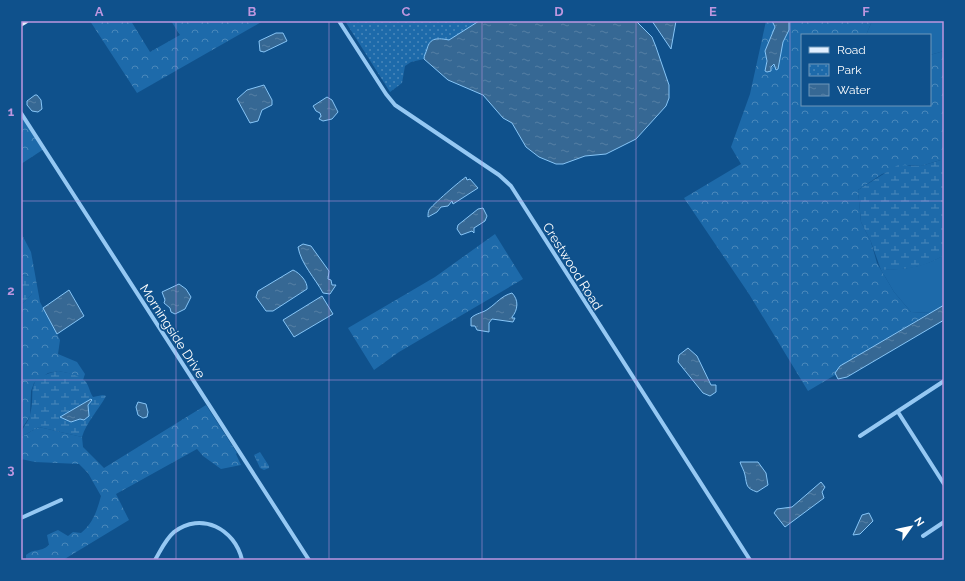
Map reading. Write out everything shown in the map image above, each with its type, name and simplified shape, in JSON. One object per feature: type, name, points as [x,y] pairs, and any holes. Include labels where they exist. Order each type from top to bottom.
[{"type":"main road","points":[[21,24],[26,21]]},
{"type":"street","name":"Crestwood Road","points":[[339,21],[386,94],[395,105],[499,175],[511,186],[750,560]]},
{"type":"street","name":"Morningside Drive","points":[[21,113],[309,560]]},
{"type":"street","points":[[860,436],[944,382]]},
{"type":"street","points":[[898,412],[944,484]]},
{"type":"street","points":[[21,518],[61,500]]},
{"type":"street","points":[[923,536],[944,522]]},
{"type":"street","points":[[155,560],[164,543],[176,531],[191,524],[203,523],[218,528],[228,534],[238,547],[242,560]]},
{"type":"green space","points":[[90,21],[131,21],[150,52],[180,35],[171,21],[263,21],[137,93]]},
{"type":"green space","points":[[345,21],[479,21],[449,40],[438,38],[428,45],[424,59],[411,62],[405,66],[402,83],[390,92]]},
{"type":"green space","points":[[766,21],[772,21],[775,27],[769,40],[766,54],[767,72],[770,72],[774,64],[778,69],[783,42],[789,30],[789,21],[872,21],[866,34],[801,34],[801,106],[931,106],[931,55],[944,51],[944,159],[921,166],[909,165],[882,174],[858,190],[861,222],[871,242],[877,263],[894,292],[911,312],[929,313],[840,366],[835,375],[808,391],[749,294],[684,198],[741,164],[731,147],[750,94]]},
{"type":"green space","points":[[872,21],[944,21],[944,51],[931,55],[931,34],[866,34]]},
{"type":"green space","points":[[21,114],[44,149],[21,164]]},
{"type":"green space","points":[[944,159],[944,255],[921,266],[906,269],[881,270],[871,242],[861,222],[858,190],[898,165],[921,166]]},
{"type":"green space","points":[[21,233],[31,252],[40,302],[60,340],[58,354],[77,362],[85,374],[83,380],[68,373],[58,371],[48,373],[34,383],[31,391],[30,416],[21,430],[21,305],[32,294],[32,288],[29,277],[21,275]]},
{"type":"green space","points":[[495,234],[523,279],[399,352],[374,370],[348,328],[435,277]]},
{"type":"green space","points":[[944,255],[944,305],[931,313],[911,312],[894,292],[881,270],[914,267],[928,263]]},
{"type":"green space","points":[[21,275],[29,277],[33,281],[32,294],[21,305]]},
{"type":"green space","points":[[58,371],[72,374],[80,377],[86,382],[93,397],[103,395],[106,396],[86,427],[82,437],[39,427],[21,437],[22,431],[30,415],[33,387],[35,382],[47,374]],"holes":[[[88,404],[89,414],[75,421],[61,417],[79,406]]]},
{"type":"green space","points":[[206,405],[237,453],[236,454],[241,465],[221,469],[203,456],[197,449],[116,494],[129,520],[63,560],[26,560],[26,555],[29,553],[43,549],[49,545],[47,535],[58,530],[68,536],[73,532],[81,533],[89,525],[94,516],[101,496],[88,473],[79,464],[35,462],[21,459],[21,437],[39,427],[82,437],[83,447],[104,468]]},
{"type":"green space","points":[[260,452],[269,466],[269,468],[264,470],[260,468],[254,455]]},
{"type":"water","points":[[479,21],[636,21],[652,37],[656,47],[669,85],[669,98],[666,106],[636,139],[606,154],[585,156],[563,164],[556,164],[539,157],[526,147],[512,123],[503,118],[483,95],[448,80],[424,59],[428,45],[432,40],[449,40]]},
{"type":"water","points":[[652,21],[676,21],[671,49]]},
{"type":"water","points":[[772,21],[789,21],[789,30],[783,42],[778,69],[776,70],[774,64],[771,67],[771,71],[767,72],[765,71],[767,61],[765,51],[775,27]]},
{"type":"water","points":[[276,33],[283,33],[287,41],[264,52],[260,51],[259,41]]},
{"type":"water","points":[[264,85],[272,100],[272,105],[262,110],[258,121],[250,123],[237,99],[247,90]]},
{"type":"water","points":[[37,95],[41,100],[42,109],[38,112],[32,111],[27,105],[27,101]]},
{"type":"water","points":[[327,97],[332,100],[338,112],[332,119],[323,121],[319,119],[321,116],[320,113],[316,111],[313,106]]},
{"type":"water","points":[[466,177],[467,180],[470,179],[478,188],[453,204],[452,201],[448,206],[441,207],[437,212],[428,217],[431,208]]},
{"type":"water","points":[[483,208],[487,216],[485,221],[474,228],[474,233],[472,231],[461,235],[457,229],[458,225],[478,209]]},
{"type":"water","points":[[303,244],[311,246],[329,271],[328,279],[331,280],[332,285],[336,285],[330,294],[323,293],[305,265],[298,247]]},
{"type":"water","points":[[293,270],[303,278],[307,289],[273,311],[266,311],[256,297],[258,291]]},
{"type":"water","points":[[179,284],[186,289],[191,297],[185,309],[175,314],[171,312],[170,308],[164,303],[165,300],[162,292]]},
{"type":"water","points":[[69,290],[84,316],[57,334],[43,308]]},
{"type":"water","points":[[512,293],[517,302],[516,311],[512,317],[515,318],[513,322],[492,319],[489,323],[489,332],[477,330],[475,326],[471,326],[471,318],[473,316],[486,310],[508,294]]},
{"type":"water","points":[[322,296],[333,314],[294,337],[283,320]]},
{"type":"water","points":[[944,305],[944,320],[847,377],[838,379],[835,373],[840,366]]},
{"type":"water","points":[[688,348],[697,356],[711,385],[716,385],[716,392],[710,396],[703,393],[678,362],[679,355]]},
{"type":"water","points":[[91,399],[92,400],[88,405],[89,416],[84,420],[80,419],[71,422],[60,417]]},
{"type":"water","points":[[138,402],[146,404],[148,412],[147,417],[143,418],[138,415],[136,407]]},
{"type":"water","points":[[740,462],[758,462],[766,473],[768,485],[757,492],[749,488]]},
{"type":"water","points":[[821,482],[825,487],[822,492],[824,498],[785,527],[774,513],[777,509],[792,507]]},
{"type":"water","points":[[869,513],[873,521],[860,534],[853,535],[862,515]]}]
